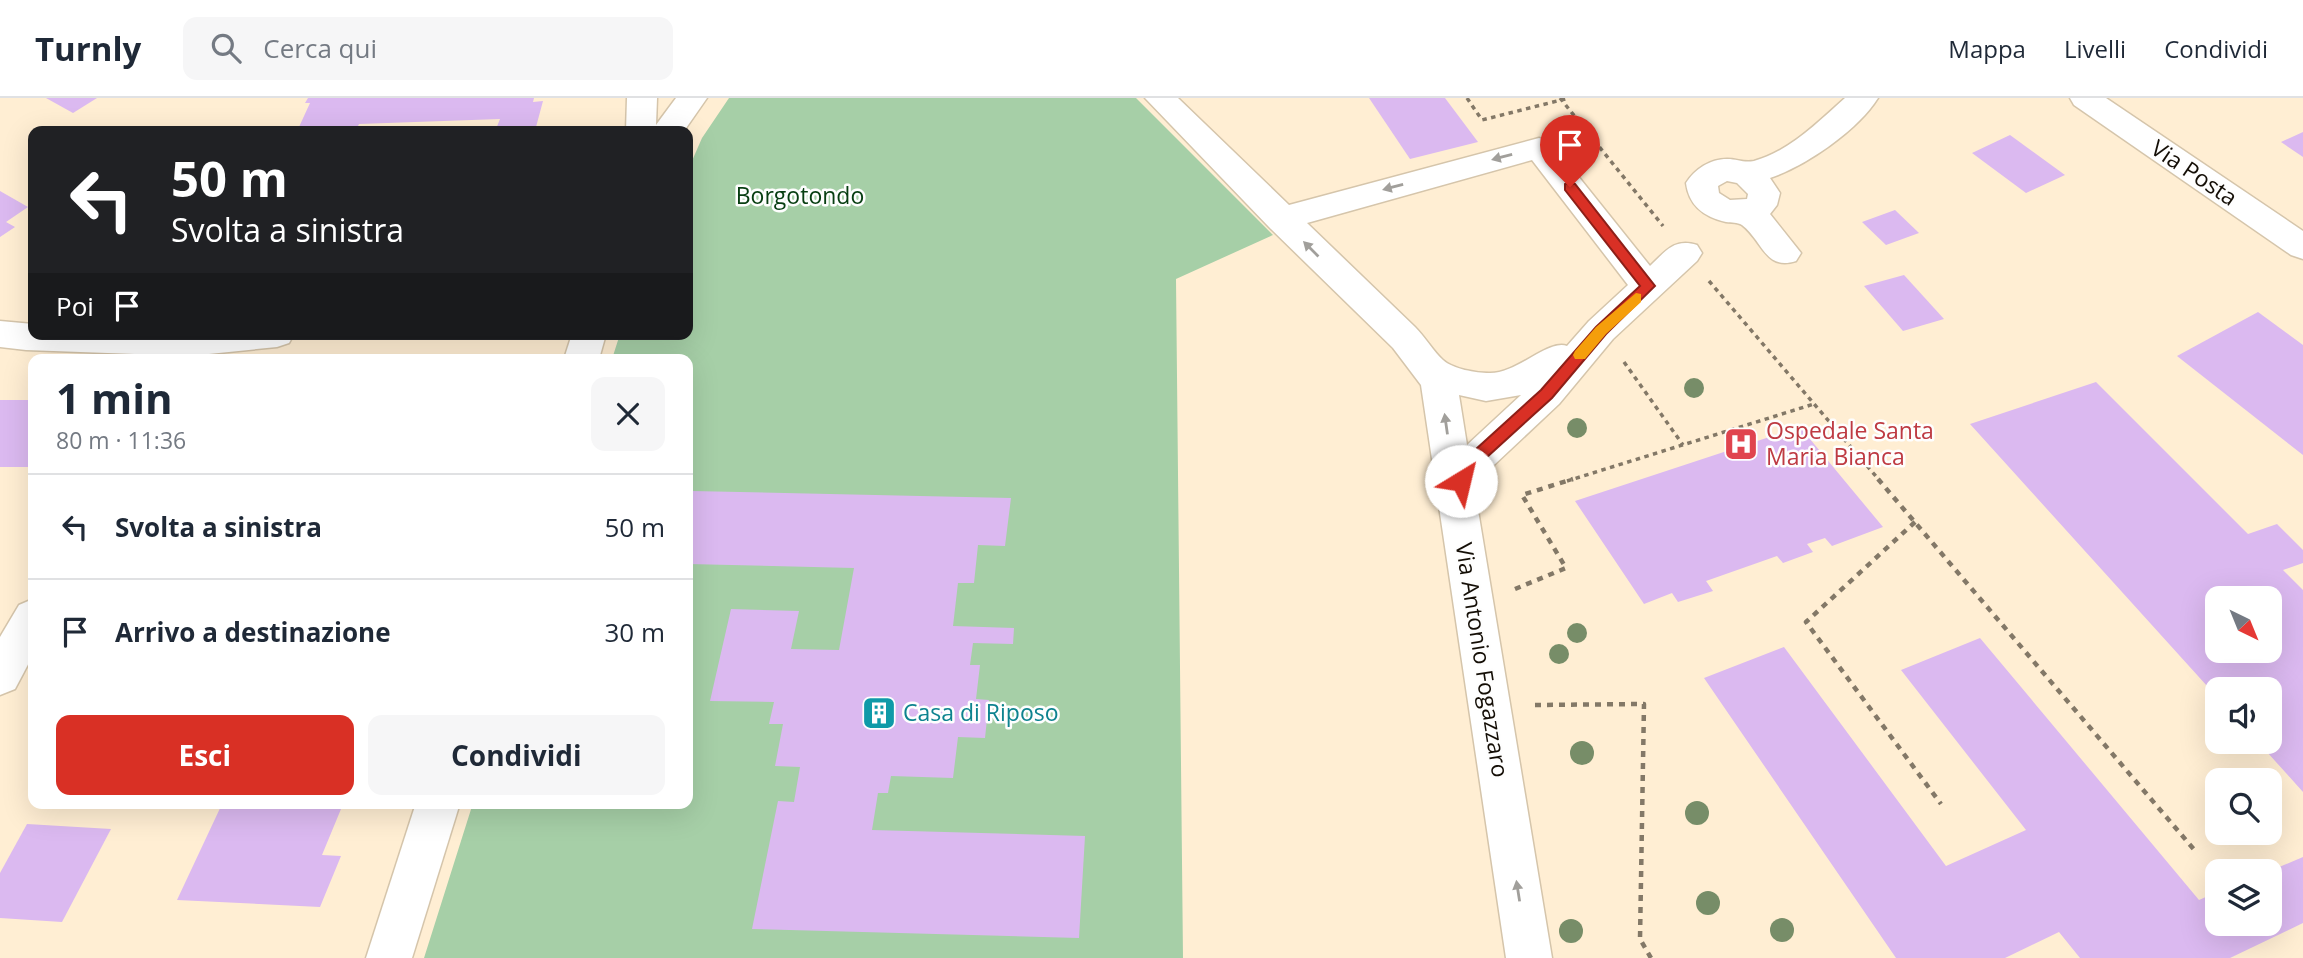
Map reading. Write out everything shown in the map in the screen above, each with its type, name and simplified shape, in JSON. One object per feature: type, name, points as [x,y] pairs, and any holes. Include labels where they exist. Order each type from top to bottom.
[{"type":"street","points":[[641,126],[642,98]]},
{"type":"street","points":[[672,126],[692,98]]},
{"type":"street","name":"Via Antonio Fogazzaro","points":[[1160,98],[1280,219],[1405,339],[1433,371],[1443,399],[1529,958]]},
{"type":"street","points":[[1742,174],[1771,168],[1804,151],[1863,98]]},
{"type":"street","name":"Via Posta","points":[[2085,98],[2303,247]]},
{"type":"street","points":[[1280,219],[1539,148],[1648,286]]},
{"type":"street","points":[[1784,253],[1765,228],[1756,206],[1760,186],[1742,174],[1727,170],[1705,178],[1702,190],[1710,202],[1738,213],[1756,206],[1795,170],[1802,162],[1804,151]]},
{"type":"street","points":[[1457,498],[1461,481],[1470,466],[1546,394],[1601,330],[1685,253]]},
{"type":"street","points":[[1433,371],[1463,383],[1510,387],[1528,380],[1601,330]]},
{"type":"street","points":[[0,334],[28,337]]},
{"type":"street","points":[[60,340],[185,351],[245,340]]},
{"type":"street","points":[[0,676],[28,626]]},
{"type":"street","points":[[389,958],[436,809]]},
{"type":"path","points":[[1467,98],[1482,120],[1569,98]]},
{"type":"path","points":[[1561,99],[1685,253],[2197,852]]},
{"type":"path","points":[[1601,330],[1683,445]]},
{"type":"path","points":[[1474,607],[1566,568],[1522,495],[1814,404]]},
{"type":"path","points":[[1915,522],[1806,622],[1941,804]]},
{"type":"path","points":[[1489,706],[1644,704],[1640,939],[1651,958]]},
{"type":"green space","name":"Borgotondo","points":[[729,98],[1136,98],[1273,235],[1176,279],[1183,958],[424,958],[471,809],[693,809],[693,354],[614,354],[618,340],[693,340],[693,159],[702,138]]},
{"type":"building","points":[[46,98],[97,98],[73,113]]},
{"type":"building","points":[[308,98],[534,98],[533,102],[543,101],[536,126],[497,126],[500,119],[299,126],[310,103],[305,103]]},
{"type":"building","points":[[1369,98],[1445,98],[1478,142],[1410,159]]},
{"type":"building","points":[[2303,132],[2303,157],[2281,142]]},
{"type":"building","points":[[2010,135],[2065,175],[2026,193],[1972,153]]},
{"type":"building","points":[[0,191],[28,207],[6,222],[15,227],[0,237]]},
{"type":"building","points":[[1895,210],[1919,233],[1886,245],[1862,222]]},
{"type":"building","points":[[1904,275],[1944,319],[1903,331],[1864,286]]},
{"type":"building","points":[[2258,312],[2303,345],[2303,455],[2177,356]]},
{"type":"building","points":[[2096,382],[2248,534],[2277,524],[2303,550],[2303,563],[2283,570],[2303,590],[2303,792],[2269,754],[2282,754],[2282,677],[2205,677],[2205,684],[1970,424]]},
{"type":"building","points":[[0,400],[28,400],[28,467],[0,467]]},
{"type":"building","points":[[1800,427],[1883,527],[1832,546],[1825,538],[1807,544],[1813,552],[1783,563],[1777,556],[1706,581],[1713,591],[1678,602],[1672,593],[1644,604],[1575,501]]},
{"type":"building","name":"Casa di Riposo","points":[[693,491],[1011,498],[1005,546],[978,545],[974,583],[958,583],[953,626],[1014,628],[1013,644],[973,643],[970,665],[980,665],[976,699],[989,700],[985,738],[958,737],[953,778],[891,776],[888,793],[878,793],[872,830],[1085,836],[1079,938],[752,929],[778,801],[794,802],[800,767],[775,766],[783,724],[769,724],[774,702],[710,701],[731,609],[799,611],[791,649],[839,650],[854,568],[693,564]]},
{"type":"building","points":[[1980,638],[2199,900],[2205,897],[2205,936],[2276,936],[2230,958],[2080,958],[2059,932],[2005,958],[1896,958],[1704,678],[1784,647],[1946,866],[2026,830],[1901,670]]},
{"type":"building","points":[[220,809],[341,809],[322,855],[341,856],[320,907],[177,900]]},
{"type":"building","points":[[27,824],[111,829],[62,922],[0,918],[0,873]]},
{"type":"building","points":[[2303,857],[2303,923],[2282,933],[2282,866]]},
{"type":"slow traffic","points":[[1580,355],[1601,330],[1636,298]]},
{"type":"place","name":"Ospedale Santa Maria Bianca","points":[[1741,444]]},
{"type":"place","name":"Casa di Riposo","points":[[879,713]]},
{"type":"route","points":[[1461,481],[1480,454],[1546,394],[1601,330],[1648,286],[1570,187]]}]
